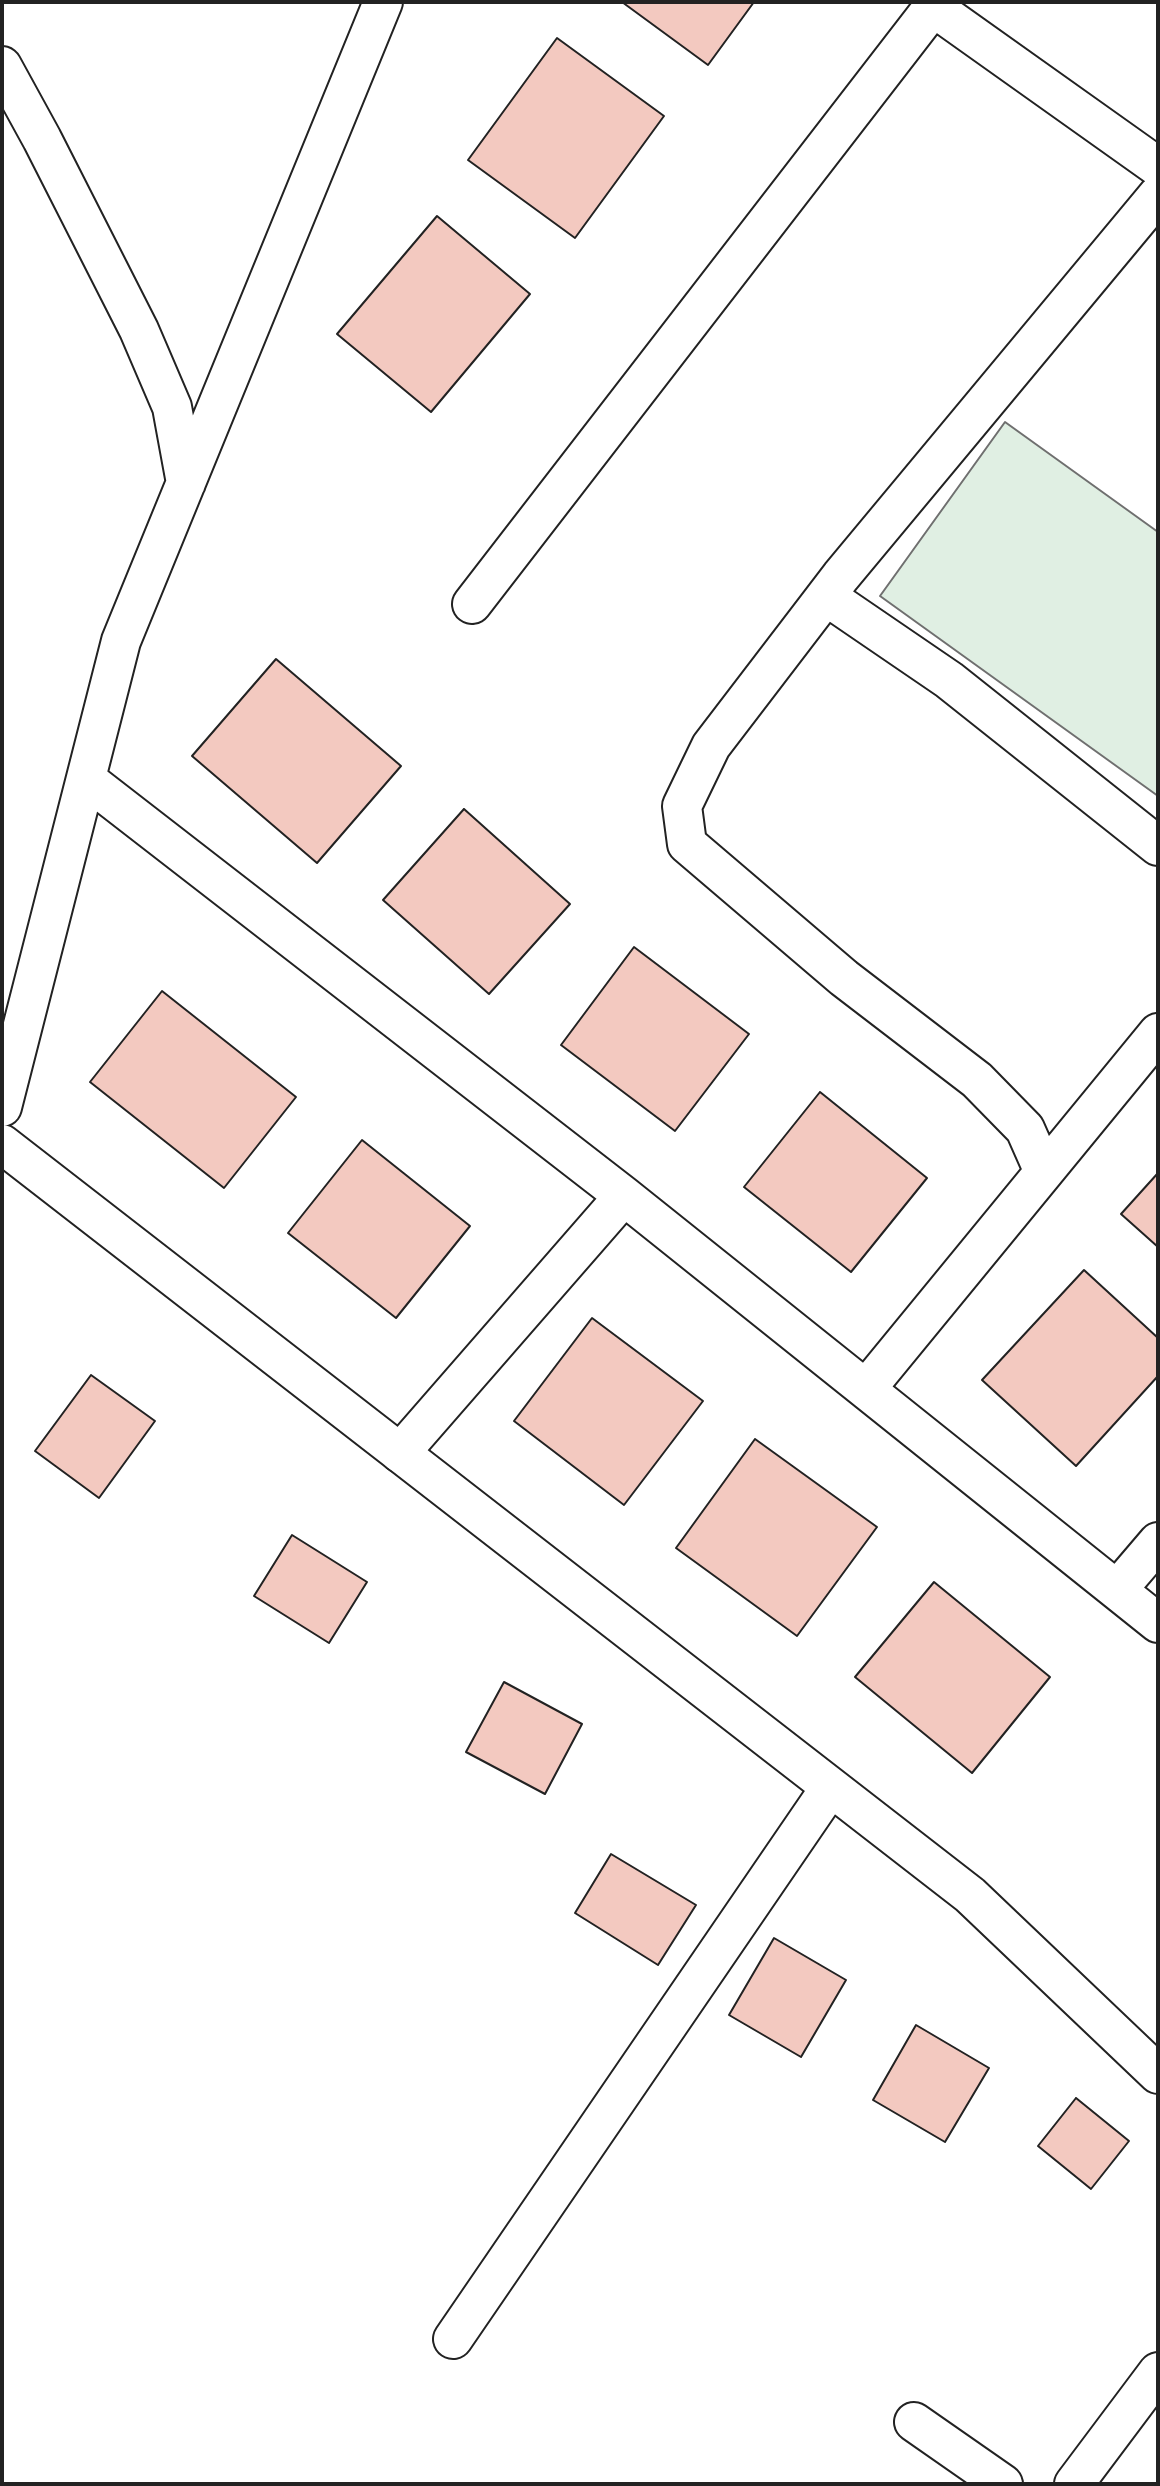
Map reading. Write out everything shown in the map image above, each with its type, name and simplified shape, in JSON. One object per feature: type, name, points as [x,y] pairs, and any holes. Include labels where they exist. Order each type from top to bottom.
[{"type":"street","points":[[2,1108],[121,641],[383,2]]},
{"type":"street","points":[[472,604],[935,4],[1158,167]]},
{"type":"street","points":[[2,65],[139,330],[172,407],[186,483]]},
{"type":"street","points":[[1044,1172],[1025,1129],[977,1080],[844,978],[687,844],[682,806],[711,746],[826,596],[1158,195]]},
{"type":"street","points":[[826,596],[949,680],[1158,846]]},
{"type":"street","points":[[86,779],[624,1196],[1158,1623]]},
{"type":"street","points":[[866,1389],[1158,1033]]},
{"type":"street","points":[[2,1144],[970,1895],[1157,2071]]},
{"type":"street","points":[[400,1453],[624,1196]]},
{"type":"street","points":[[1117,1590],[1158,1542]]},
{"type":"street","points":[[453,2339],[830,1788]]},
{"type":"street","points":[[1074,2484],[1158,2372]]},
{"type":"street","points":[[914,2422],[1003,2484]]},
{"type":"green space","points":[[1005,422],[1158,532],[1158,796],[880,596]]},
{"type":"building","points":[[622,2],[754,2],[708,65]]},
{"type":"building","points":[[557,38],[664,116],[575,238],[468,160]]},
{"type":"building","points":[[437,216],[530,294],[431,412],[337,334]]},
{"type":"building","points":[[276,659],[401,766],[317,863],[192,756]]},
{"type":"building","points":[[464,809],[570,904],[489,994],[383,900]]},
{"type":"building","points":[[634,947],[749,1034],[675,1131],[561,1045]]},
{"type":"building","points":[[162,991],[296,1097],[224,1188],[90,1082]]},
{"type":"building","points":[[820,1092],[927,1178],[851,1272],[744,1187]]},
{"type":"building","points":[[362,1140],[470,1226],[396,1318],[288,1233]]},
{"type":"building","points":[[1158,1173],[1158,1247],[1121,1214]]},
{"type":"building","points":[[1084,1270],[1158,1338],[1158,1376],[1076,1466],[982,1380]]},
{"type":"building","points":[[592,1318],[703,1401],[624,1505],[514,1421]]},
{"type":"building","points":[[91,1375],[155,1421],[99,1498],[35,1451]]},
{"type":"building","points":[[755,1439],[877,1527],[797,1636],[676,1548]]},
{"type":"building","points":[[292,1535],[367,1582],[329,1643],[254,1596]]},
{"type":"building","points":[[934,1582],[1050,1677],[972,1773],[855,1677]]},
{"type":"building","points":[[504,1682],[582,1724],[545,1794],[466,1752]]},
{"type":"building","points":[[611,1854],[696,1905],[658,1965],[575,1913]]},
{"type":"building","points":[[774,1938],[846,1980],[801,2057],[729,2015]]},
{"type":"building","points":[[916,2025],[989,2068],[945,2142],[873,2100]]},
{"type":"building","points":[[1076,2098],[1129,2141],[1091,2189],[1038,2146]]}]
